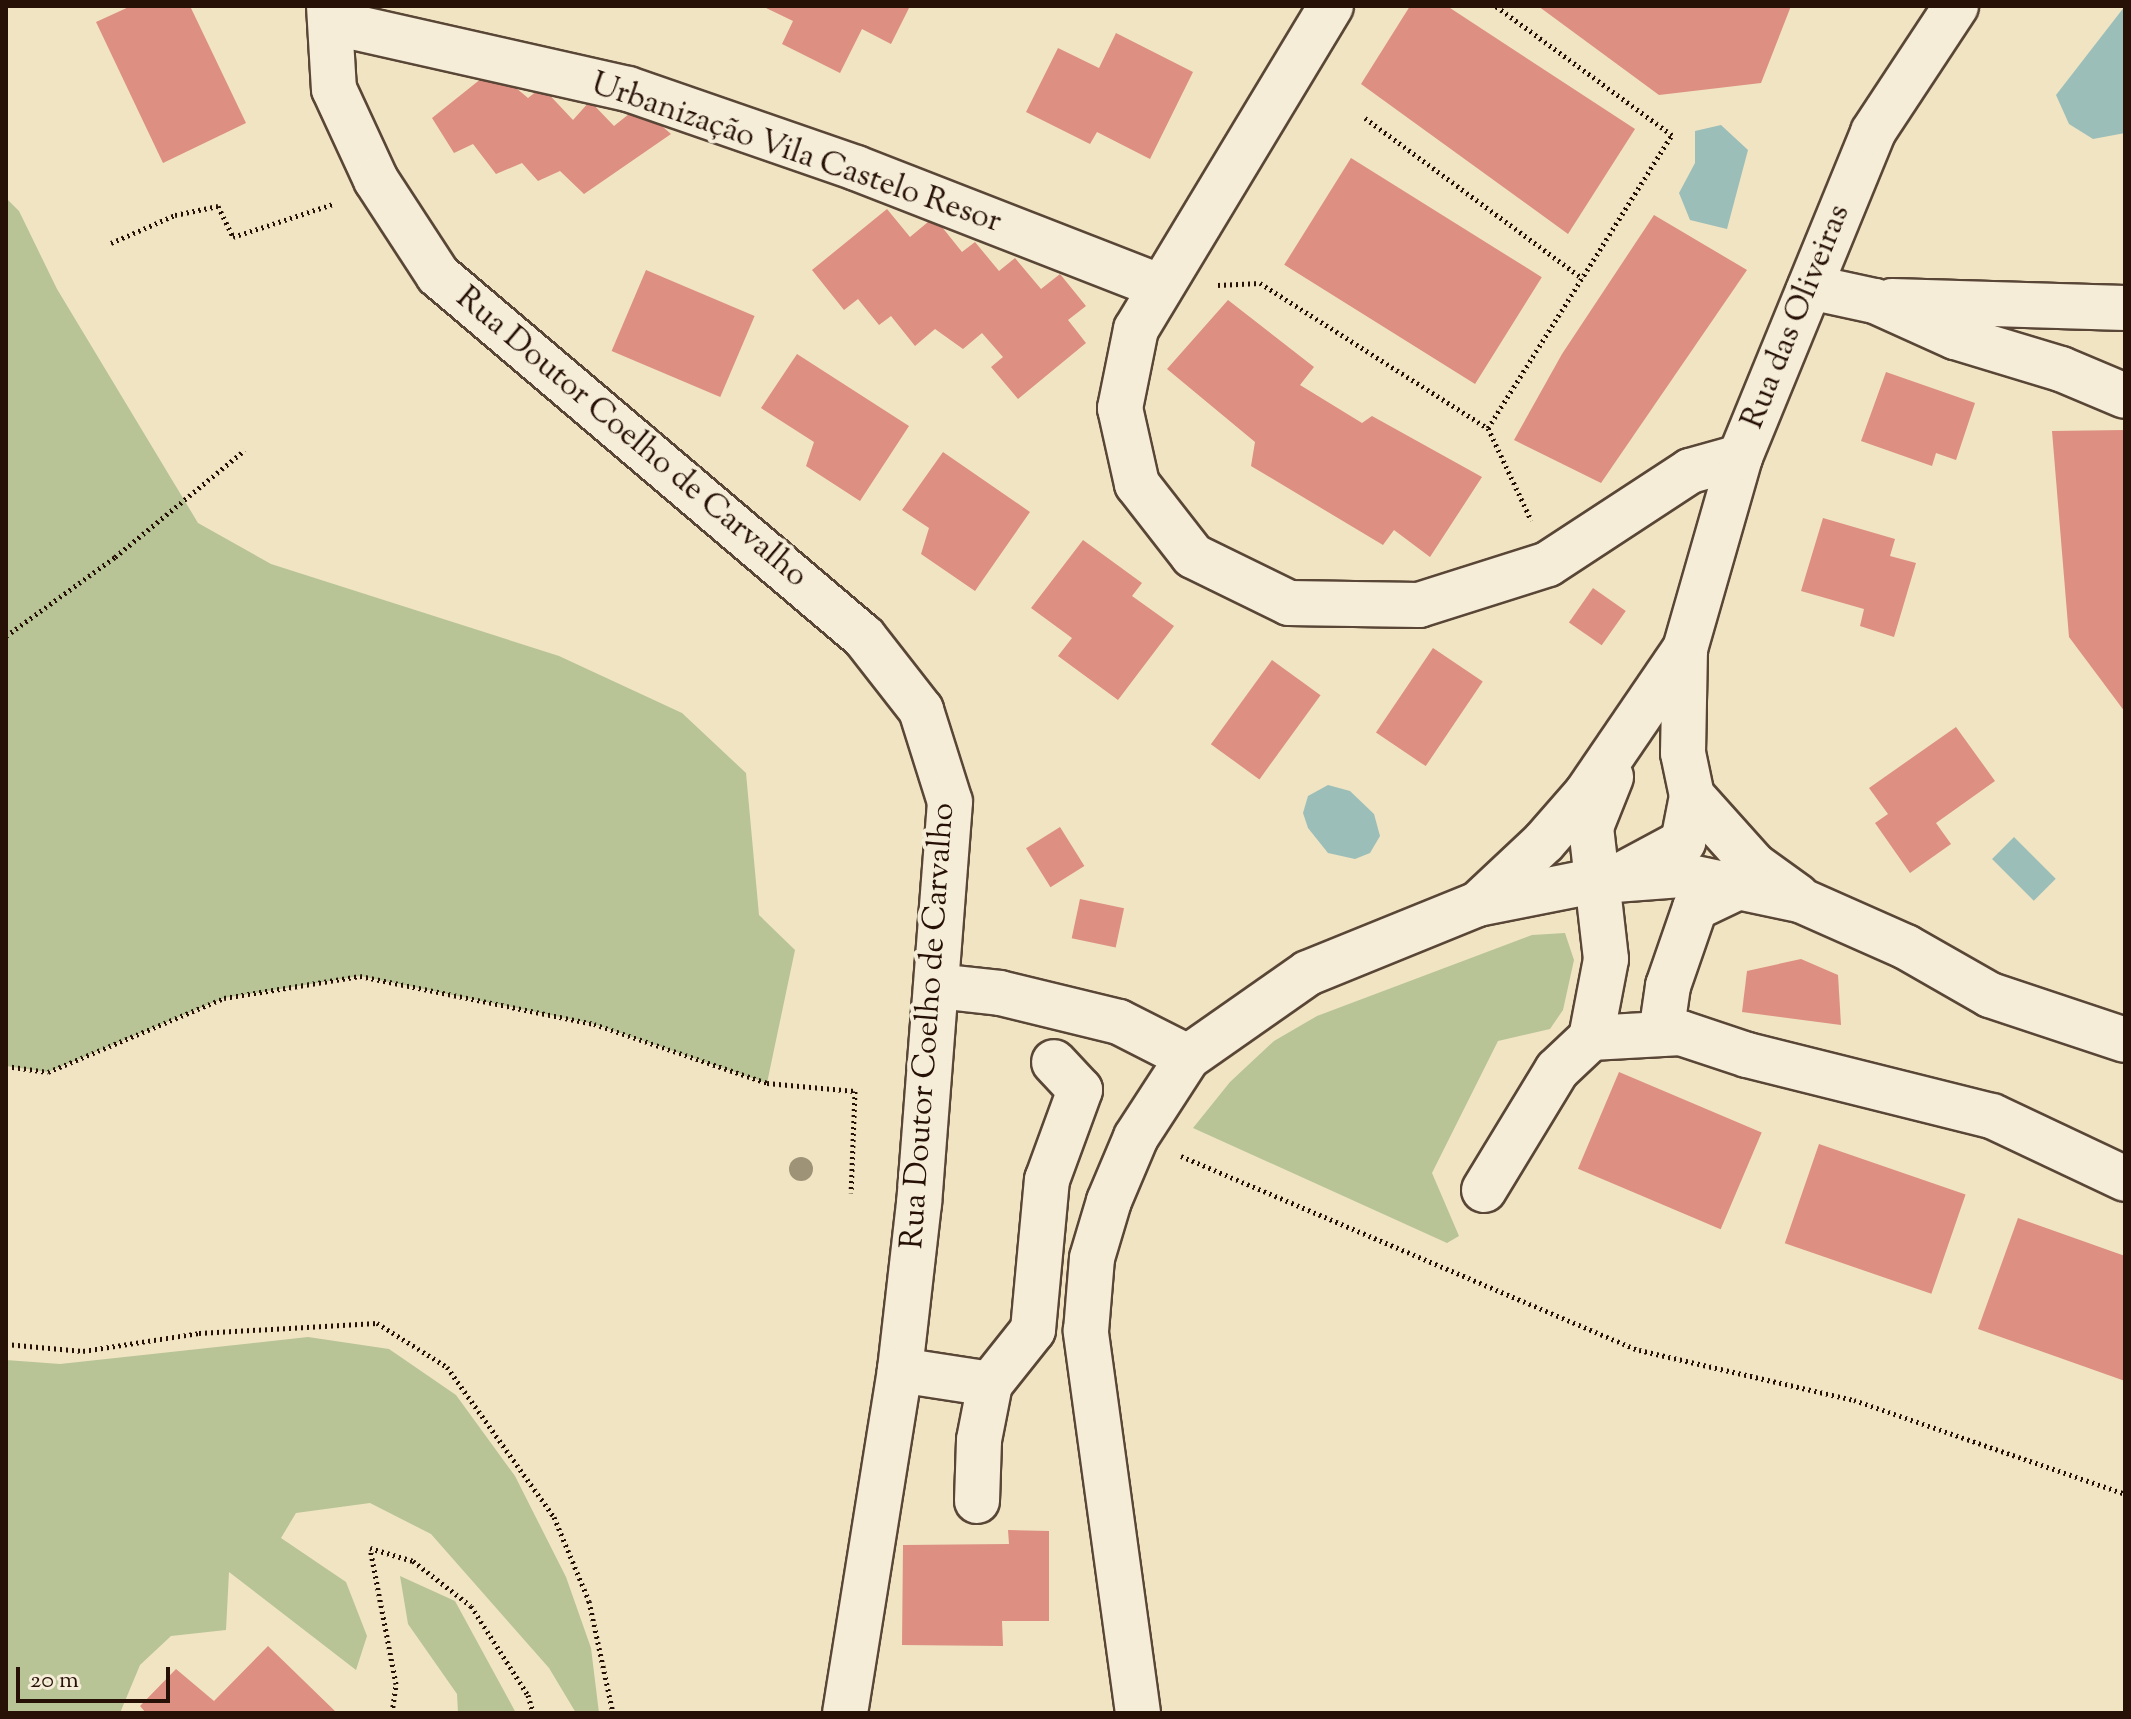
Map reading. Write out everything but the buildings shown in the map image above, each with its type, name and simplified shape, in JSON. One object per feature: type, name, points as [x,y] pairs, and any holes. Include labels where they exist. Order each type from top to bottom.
[{"type":"street","points":[[1331,6],[1136,329],[1120,408],[1137,484],[1193,556],[1289,603],[1419,605],[1548,564],[1690,471],[1740,457]]},
{"type":"street","name":"Rua das Oliveiras","points":[[1685,649],[1740,457],[1873,132],[1956,6]]},
{"type":"street","name":"Urbanização Vila Castelo Resor","points":[[330,14],[628,89],[856,168],[1161,287]]},
{"type":"street","name":"Rua Doutor Coelho de Carvalho","points":[[330,14],[334,89],[376,180],[438,275],[853,626],[921,710],[950,802],[937,986],[900,1370],[845,1713]]},
{"type":"street","points":[[1810,287],[1875,301],[2125,308]]},
{"type":"street","points":[[1875,301],[1955,337],[2061,369],[2125,396]]},
{"type":"street","points":[[1478,904],[1544,842],[1633,728],[1685,649]]},
{"type":"street","points":[[1602,881],[1683,842],[1692,796],[1683,753],[1685,649]]},
{"type":"street","points":[[1484,1190],[1557,1070],[1591,1038],[1606,959],[1602,881],[1591,827],[1633,728]]},
{"type":"street","points":[[1692,796],[1754,865],[1809,905]]},
{"type":"street","points":[[1138,1713],[1086,1331],[1092,1258],[1109,1201],[1136,1137],[1188,1057],[1308,973],[1478,904],[1602,881],[1681,875],[1809,905],[1906,947],[1990,995],[2125,1040]]},
{"type":"street","points":[[1661,1034],[1668,986],[1695,908],[1737,888]]},
{"type":"street","points":[[937,986],[1000,993],[1119,1022],[1188,1057]]},
{"type":"street","points":[[1591,1038],[1681,1033],[1747,1055],[1992,1116],[2125,1179]]},
{"type":"street","points":[[977,1501],[979,1440],[990,1384],[1033,1330],[1047,1180],[1080,1090],[1054,1062]]},
{"type":"street","points":[[900,1370],[990,1384]]},
{"type":"path","points":[[1488,428],[1672,135],[1496,6]]},
{"type":"path","points":[[1365,118],[1582,278]]},
{"type":"path","points":[[111,243],[175,215],[218,206],[233,237],[317,213]]},
{"type":"path","points":[[1260,283],[1488,428],[1537,533]]},
{"type":"path","points":[[6,636],[115,557],[245,450]]},
{"type":"path","points":[[6,1066],[48,1072],[224,998],[360,976],[594,1024],[767,1083],[855,1091],[851,1193]]},
{"type":"path","points":[[1136,1137],[1639,1350],[1854,1400],[2125,1494]]},
{"type":"path","points":[[6,1344],[83,1351],[215,1332],[377,1323],[447,1367],[554,1517],[589,1601],[613,1713]]},
{"type":"path","points":[[392,1713],[396,1684],[370,1548],[413,1561],[471,1606],[528,1695],[533,1713]]},
{"type":"green space","points":[[6,198],[19,211],[57,289],[198,523],[271,564],[559,656],[682,713],[746,773],[759,915],[795,950],[767,1083],[594,1024],[360,976],[224,998],[48,1072],[6,1066]]},
{"type":"green space","points":[[1565,933],[1574,960],[1563,1010],[1550,1029],[1498,1041],[1432,1173],[1459,1236],[1447,1243],[1193,1128],[1230,1082],[1274,1041],[1317,1016],[1532,935]]},
{"type":"green space","points":[[308,1337],[389,1349],[456,1395],[515,1476],[566,1577],[591,1648],[599,1713],[576,1713],[549,1668],[431,1534],[370,1503],[296,1513],[281,1538],[346,1582],[367,1636],[356,1670],[229,1572],[226,1630],[171,1636],[140,1665],[120,1713],[6,1713],[6,1360],[60,1364]]},
{"type":"green space","points":[[400,1576],[455,1601],[516,1713],[458,1713],[457,1694],[408,1624]]},
{"type":"water","points":[[2125,6],[2125,133],[2093,139],[2069,124],[2056,95]]},
{"type":"water","points":[[1721,125],[1748,150],[1727,229],[1690,220],[1679,193],[1695,163],[1695,131]]},
{"type":"water","points":[[1328,785],[1350,791],[1374,814],[1380,836],[1370,853],[1355,859],[1328,853],[1308,828],[1303,813],[1308,796]]},
{"type":"water","points":[[2014,837],[2056,879],[2034,901],[1992,859]]}]
